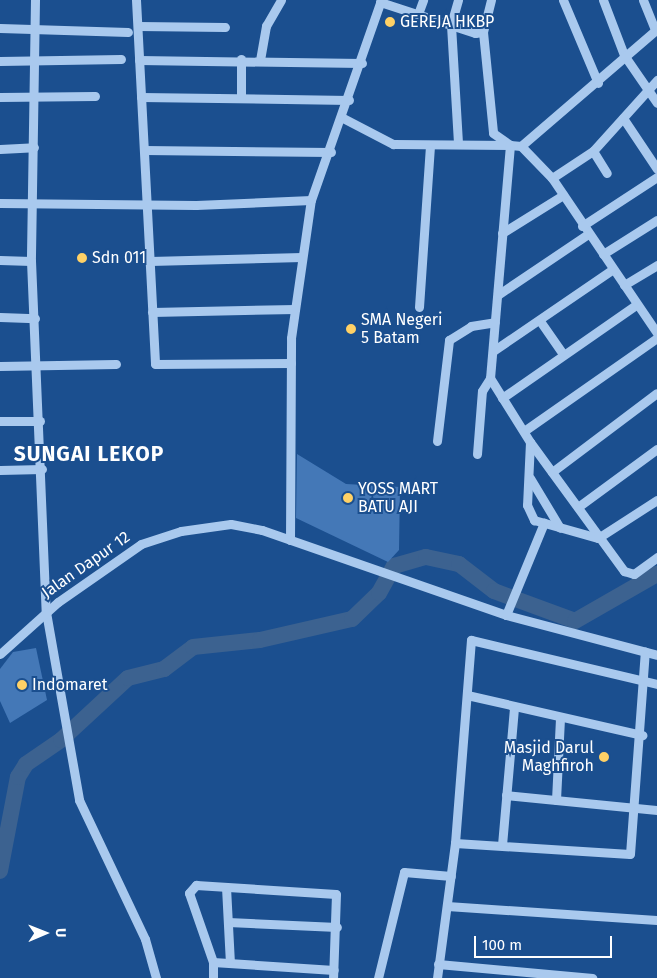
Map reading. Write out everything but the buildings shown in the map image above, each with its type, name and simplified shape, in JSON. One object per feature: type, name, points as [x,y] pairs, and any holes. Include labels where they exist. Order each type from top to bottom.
[{"type":"street","points":[[35,0],[33,60],[35,97],[30,261],[40,421],[46,612],[74,782],[90,830],[145,939],[156,978]]},
{"type":"street","points":[[136,0],[155,364],[291,363]]},
{"type":"street","points":[[260,60],[266,26],[281,0]]},
{"type":"street","points":[[418,14],[422,0]]},
{"type":"street","points":[[458,0],[451,25],[458,144]]},
{"type":"street","points":[[491,0],[482,32],[493,133],[510,145]]},
{"type":"street","points":[[563,0],[598,83]]},
{"type":"street","points":[[603,0],[624,55],[657,103]]},
{"type":"street","points":[[521,146],[598,83],[624,55],[656,30],[643,0]]},
{"type":"street","points":[[290,540],[291,363],[295,309],[311,200],[331,152],[341,117],[362,63],[380,1],[451,25],[482,32]]},
{"type":"street","points":[[138,26],[225,27]]},
{"type":"street","points":[[0,28],[128,32]]},
{"type":"street","points":[[139,60],[242,59],[362,63]]},
{"type":"street","points":[[241,98],[242,59]]},
{"type":"street","points":[[0,61],[121,60]]},
{"type":"street","points":[[552,178],[593,151],[646,89],[657,80]]},
{"type":"street","points":[[0,96],[95,96]]},
{"type":"street","points":[[141,97],[349,100]]},
{"type":"street","points":[[341,117],[375,138],[430,147],[458,144],[521,146],[552,178],[636,305],[654,319],[657,333]]},
{"type":"street","points":[[623,118],[657,169]]},
{"type":"street","points":[[477,454],[482,391],[490,378],[493,351],[510,145]]},
{"type":"street","points":[[0,149],[34,147]]},
{"type":"street","points":[[419,307],[430,147]]},
{"type":"street","points":[[144,150],[331,152]]},
{"type":"street","points":[[593,151],[607,173]]},
{"type":"street","points":[[582,226],[657,177]]},
{"type":"street","points":[[502,233],[563,195]]},
{"type":"street","points":[[0,202],[147,205],[311,200]]},
{"type":"street","points":[[603,254],[657,220]]},
{"type":"street","points":[[499,294],[588,234]]},
{"type":"street","points":[[150,261],[302,257]]},
{"type":"street","points":[[0,260],[30,261]]},
{"type":"street","points":[[624,285],[657,265]]},
{"type":"street","points":[[493,351],[540,321],[613,269]]},
{"type":"street","points":[[502,398],[636,305]]},
{"type":"street","points":[[152,312],[295,309]]},
{"type":"street","points":[[0,317],[35,318]]},
{"type":"street","points":[[540,321],[563,354]]},
{"type":"street","points":[[437,441],[449,340],[471,326],[495,322]]},
{"type":"street","points":[[524,432],[657,338]]},
{"type":"street","points":[[0,366],[37,367],[116,364]]},
{"type":"street","points":[[490,378],[530,442],[578,506],[598,538],[631,574],[657,557]]},
{"type":"street","points":[[552,472],[657,393]]},
{"type":"street","points":[[0,421],[40,421]]},
{"type":"street","points":[[530,442],[528,514],[544,524],[598,538],[657,500]]},
{"type":"street","points":[[578,506],[657,449]]},
{"type":"street","points":[[0,470],[42,469]]},
{"type":"street","points":[[530,478],[560,528]]},
{"type":"street","name":"Jalan Dapur 12","points":[[0,654],[46,612],[106,566],[141,544],[181,531],[231,524],[290,540],[412,583],[657,655]]},
{"type":"street","points":[[508,612],[544,524]]},
{"type":"street","points":[[437,978],[455,843],[467,695],[469,644],[476,639],[657,684]]},
{"type":"street","points":[[455,843],[627,855],[632,850],[642,735],[645,652]]},
{"type":"street","points":[[467,695],[560,718],[642,735]]},
{"type":"street","points":[[502,845],[514,707]]},
{"type":"street","points":[[556,800],[560,718]]},
{"type":"street","points":[[506,795],[657,810]]},
{"type":"street","points":[[378,978],[404,872],[451,876]]},
{"type":"street","points":[[213,962],[333,974],[338,900],[333,892],[196,885],[189,890],[213,962],[213,978]]},
{"type":"street","points":[[226,887],[230,963]]},
{"type":"street","points":[[447,906],[657,920]]},
{"type":"street","points":[[228,922],[337,927]]},
{"type":"street","points":[[438,964],[499,973],[592,978]]},
{"type":"waterway","points":[[0,871],[18,777],[26,764],[61,740],[128,678],[164,669],[193,647],[260,640],[352,619],[379,593],[394,566],[426,557],[459,564],[494,591],[575,621],[657,574]]},
{"type":"place","name":"GEREJA HKBP","points":[[390,22]]},
{"type":"place","name":"Sdn 011","points":[[82,258]]},
{"type":"place","name":"SMA Negeri 5 Batam","points":[[351,329]]},
{"type":"place","name":"YOSS MART BATU AJI","points":[[348,498]]},
{"type":"place","name":"Indomaret","points":[[22,685]]},
{"type":"place","name":"Masjid Darul Maghfiroh","points":[[604,757]]},
{"type":"district","name":"SUNGAI LEKOP","points":[[89,454]]}]
